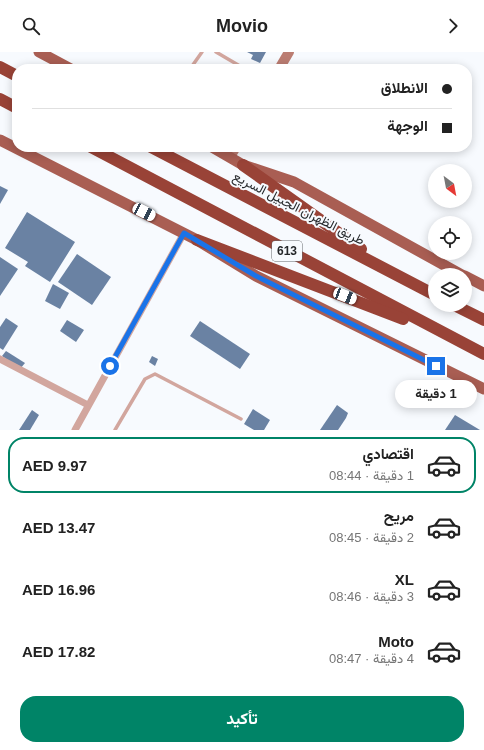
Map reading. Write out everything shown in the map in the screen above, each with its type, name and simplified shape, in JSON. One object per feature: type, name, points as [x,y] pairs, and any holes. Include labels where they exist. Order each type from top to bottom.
[{"type":"highway","points":[[0,67],[12,73]]},
{"type":"highway","points":[[0,99],[12,105]]},
{"type":"highway","name":"613","points":[[100,152],[484,354]]},
{"type":"highway","name":"طريق الظهران الجبيل السريع","points":[[161,152],[428,291]]},
{"type":"highway","points":[[243,165],[403,278]]},
{"type":"highway","points":[[197,240],[459,341]]},
{"type":"highway","points":[[468,312],[484,320]]},
{"type":"main road","points":[[39,52],[62,64]]},
{"type":"main road","points":[[0,140],[12,146]]},
{"type":"main road","points":[[24,152],[184,233],[256,276],[484,389]]},
{"type":"main road","points":[[222,152],[243,165],[294,182],[449,268]]},
{"type":"main road","points":[[472,280],[484,286]]},
{"type":"street","points":[[282,64],[289,52]]},
{"type":"street","points":[[230,157],[233,152]]},
{"type":"street","points":[[75,430],[184,233]]},
{"type":"street","points":[[0,359],[88,406]]},
{"type":"lane","points":[[194,64],[202,52]]},
{"type":"lane","points":[[216,52],[235,63]]},
{"type":"lane","points":[[115,430],[145,378],[155,374],[241,419]]},
{"type":"building","points":[[247,52],[266,52],[260,63],[251,59],[253,55]]},
{"type":"building","points":[[0,186],[8,190],[0,204]]},
{"type":"building","points":[[27,212],[75,242],[50,282],[25,266],[28,262],[5,248]]},
{"type":"building","points":[[77,254],[111,277],[92,305],[58,282]]},
{"type":"building","points":[[0,257],[18,269],[0,296]]},
{"type":"building","points":[[53,284],[69,293],[60,309],[45,301]]},
{"type":"building","points":[[6,318],[18,326],[3,350],[0,348],[0,327]]},
{"type":"building","points":[[67,320],[84,330],[76,342],[60,331]]},
{"type":"building","points":[[200,321],[250,354],[240,369],[190,336]]},
{"type":"building","points":[[6,351],[25,363],[20,369],[2,356]]},
{"type":"building","points":[[152,356],[158,359],[155,366],[149,362]]},
{"type":"building","points":[[337,405],[348,413],[338,430],[320,430]]},
{"type":"building","points":[[253,409],[270,420],[264,430],[254,430],[244,424]]},
{"type":"building","points":[[32,410],[39,415],[30,430],[19,430]]},
{"type":"building","points":[[455,415],[480,430],[445,430]]},
{"type":"route","points":[[110,366],[184,233],[256,276],[436,366]]}]
